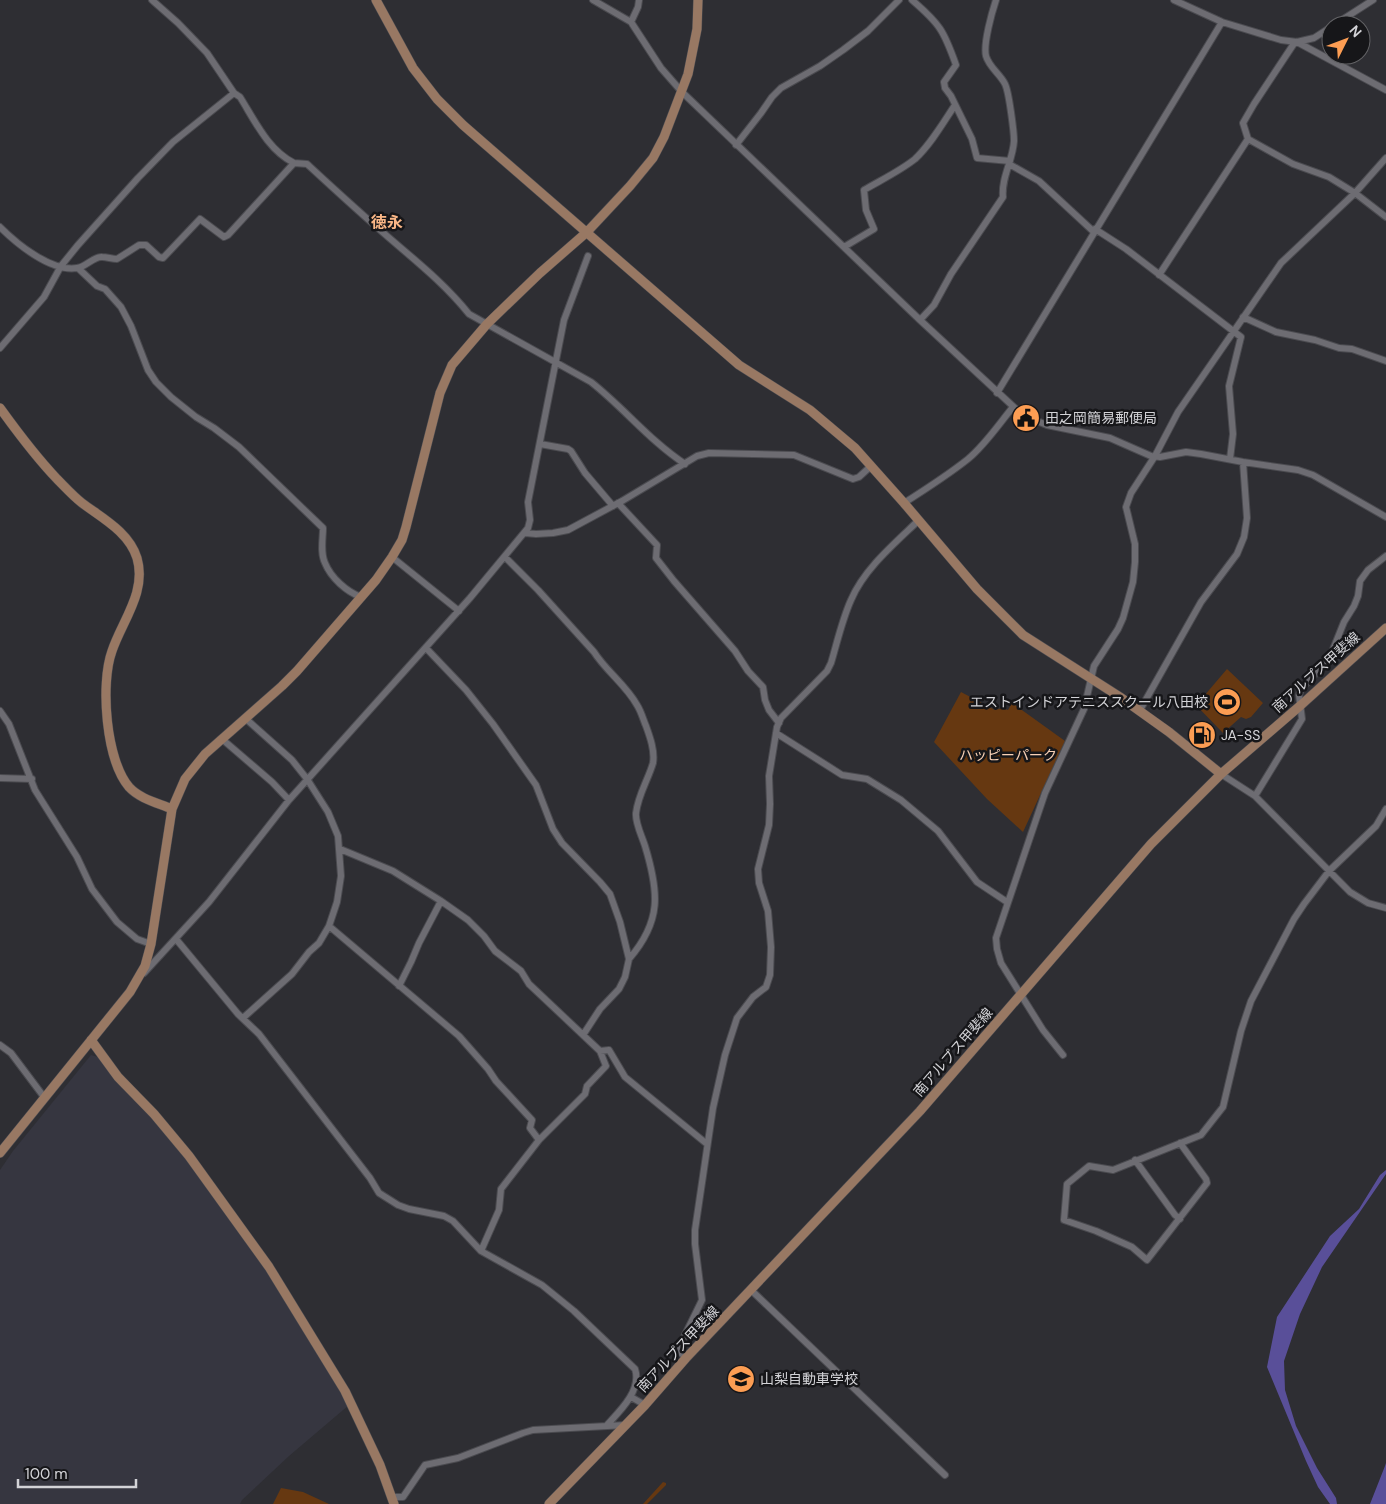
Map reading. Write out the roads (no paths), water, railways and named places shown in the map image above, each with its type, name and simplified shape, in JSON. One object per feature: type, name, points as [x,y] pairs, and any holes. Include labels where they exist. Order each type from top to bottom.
[{"type":"street","points":[[152,0],[207,53],[234,92],[240,97],[266,139],[282,157],[294,163],[307,164],[349,203],[436,277],[455,296],[468,314],[592,382],[669,453],[685,464]]},
{"type":"street","points":[[376,0],[413,68],[437,100],[463,125],[739,364],[810,410],[855,448],[977,589],[1013,626],[1140,710],[1221,774],[1254,796],[1350,892],[1368,903],[1386,908]]},
{"type":"street","points":[[593,0],[631,22],[661,68],[682,92],[997,392],[1032,419],[1047,425],[1110,438],[1160,457],[1186,452],[1298,470],[1313,475],[1386,517]]},
{"type":"street","points":[[631,22],[639,0]]},
{"type":"street","points":[[0,1153],[130,992],[139,977],[151,944],[172,809],[185,779],[205,754],[298,671],[361,598],[392,557],[402,540],[440,393],[452,365],[487,324],[540,273],[587,232],[653,158],[664,137],[682,92],[693,54],[697,29],[698,0]]},
{"type":"street","points":[[736,145],[781,88],[820,66],[843,50],[868,30],[899,0]]},
{"type":"street","points":[[912,0],[932,17],[946,37],[956,65],[944,82],[945,88],[972,139],[977,158],[1010,162],[1039,181],[1094,231],[1126,249],[1241,336],[1229,386],[1233,434],[1230,460]]},
{"type":"street","points":[[920,320],[934,305],[950,274],[1003,197],[1002,187],[1014,141],[1006,86],[989,64],[986,55],[991,14],[996,0]]},
{"type":"street","points":[[1174,0],[1222,22],[1281,40],[1296,42],[1314,38],[1321,33]]},
{"type":"street","points":[[1349,15],[1373,0]]},
{"type":"street","points":[[997,392],[1222,22]]},
{"type":"street","points":[[1296,42],[1386,90]]},
{"type":"street","points":[[1296,42],[1243,123],[1248,139],[1293,164],[1329,177],[1355,193],[1386,217]]},
{"type":"street","points":[[0,348],[44,297],[61,266],[132,184],[173,142],[234,92]]},
{"type":"street","points":[[844,247],[874,229],[866,210],[864,190],[906,166],[924,150],[955,105]]},
{"type":"street","points":[[1158,275],[1248,139]]},
{"type":"street","points":[[1063,1055],[1043,1030],[1001,963],[996,938],[1045,793],[1084,709],[1094,666],[1123,618],[1133,582],[1135,544],[1126,507],[1131,493],[1155,456],[1178,412],[1281,263],[1355,193],[1386,158]]},
{"type":"street","points":[[0,227],[29,251],[61,266],[78,268],[101,256],[110,259],[122,258],[139,245],[146,245],[159,257],[163,258],[200,219],[224,237],[228,235],[294,163]]},
{"type":"street","points":[[139,977],[209,902],[289,800],[426,648],[525,533],[530,520],[528,502],[564,320],[588,256]]},
{"type":"street","points":[[78,268],[97,286],[105,289],[121,307],[131,326],[148,370],[156,382],[171,397],[239,447],[323,528],[324,562],[342,585],[353,595],[361,598]]},
{"type":"street","points":[[1243,317],[1276,332],[1315,340],[1339,348],[1352,349],[1386,361]]},
{"type":"street","points":[[904,503],[930,487],[969,458],[1013,406]]},
{"type":"street","points":[[0,408],[26,443],[58,480],[80,501],[125,536],[137,557],[139,569],[137,593],[110,654],[105,685],[107,721],[116,761],[126,782],[140,796],[172,809]]},
{"type":"street","points":[[540,444],[571,451],[585,473],[657,545],[656,558],[735,651],[748,671],[764,687],[765,700],[769,710],[779,724]]},
{"type":"street","points":[[525,533],[553,533],[568,530],[616,505],[697,456],[709,454],[794,455],[853,479],[859,478],[871,466]]},
{"type":"street","points":[[1140,710],[1201,602],[1237,554],[1244,537],[1247,518],[1243,462]]},
{"type":"street","points":[[686,1358],[681,1352],[680,1345],[702,1300],[695,1244],[696,1230],[707,1144],[720,1076],[737,1018],[753,996],[766,987],[770,975],[771,946],[768,911],[759,883],[758,869],[769,825],[768,776],[776,733],[781,718],[827,671],[851,599],[867,575],[878,560],[919,520]]},
{"type":"street","points":[[1254,796],[1302,719],[1299,695],[1301,689],[1320,670],[1332,652],[1344,622],[1358,596],[1360,581],[1368,570],[1386,556]]},
{"type":"street","points":[[392,557],[458,611]]},
{"type":"street","points":[[505,557],[538,590],[594,652],[600,663],[622,685],[637,705],[653,748],[653,762],[638,798],[636,816],[655,886],[654,910],[650,929],[642,944],[629,959]]},
{"type":"street","name":"南アルプス甲斐線","points":[[549,1504],[645,1405],[686,1358],[920,1111],[1151,844],[1221,774],[1386,628]]},
{"type":"street","points":[[426,648],[466,690],[493,724],[536,786],[546,807],[553,829],[562,843],[610,894],[620,922],[629,959],[625,977],[619,989],[600,1008],[583,1035]]},
{"type":"street","points":[[0,711],[9,724],[36,790],[77,857],[92,889],[117,922],[138,939],[151,944]]},
{"type":"street","points":[[243,1018],[292,974],[319,942],[329,926],[337,902],[341,876],[338,836],[328,812],[307,779],[292,760],[245,718]]},
{"type":"street","points":[[776,733],[842,775],[867,779],[901,800],[938,830],[977,882],[1007,902]]},
{"type":"street","points":[[222,739],[272,782],[289,800]]},
{"type":"street","points":[[0,778],[32,779]]},
{"type":"street","points":[[1180,1143],[1208,1183],[1147,1260],[1132,1247],[1096,1231],[1064,1220],[1066,1189],[1070,1181],[1089,1166],[1113,1170],[1135,1160],[1201,1135],[1223,1107],[1241,1031],[1251,1002],[1294,919],[1329,871],[1376,826],[1386,810]]},
{"type":"street","points":[[340,849],[393,872],[468,920],[484,936],[495,951],[521,971],[529,984],[600,1051],[606,1066],[587,1086],[584,1094],[539,1140],[501,1189],[499,1210],[481,1251]]},
{"type":"street","points":[[399,986],[418,943],[441,901]]},
{"type":"street","points":[[329,926],[463,1042],[532,1120],[530,1128],[539,1140]]},
{"type":"street","points":[[176,938],[243,1018],[259,1034],[370,1178],[379,1194],[403,1207],[444,1216],[453,1221],[481,1251],[542,1285],[574,1311],[635,1368],[637,1374],[631,1397],[608,1425]]},
{"type":"street","points":[[91,1040],[118,1077],[154,1114],[183,1149],[269,1267],[345,1391],[380,1465],[393,1501],[403,1497],[425,1464],[458,1458],[523,1432],[626,1425]]},
{"type":"street","points":[[0,1045],[11,1054],[44,1097]]},
{"type":"street","points":[[600,1051],[609,1050],[625,1077],[707,1144]]},
{"type":"street","points":[[1135,1160],[1175,1215],[1180,1219]]},
{"type":"street","points":[[751,1290],[945,1475]]},
{"type":"street","points":[[631,1397],[645,1405]]},
{"type":"place","name":"田之岡簡易郵便局","points":[[1026,418]]},
{"type":"place","name":"エストインドアテニススクール八田校","points":[[1227,702]]},
{"type":"place","name":"JA-SS","points":[[1202,735]]},
{"type":"place","name":"山梨自動車学校","points":[[741,1379]]},
{"type":"district","name":"徳永","points":[[387,222]]},
{"type":"park label","name":"ハッピーパーク","points":[[1008,755]]}]
